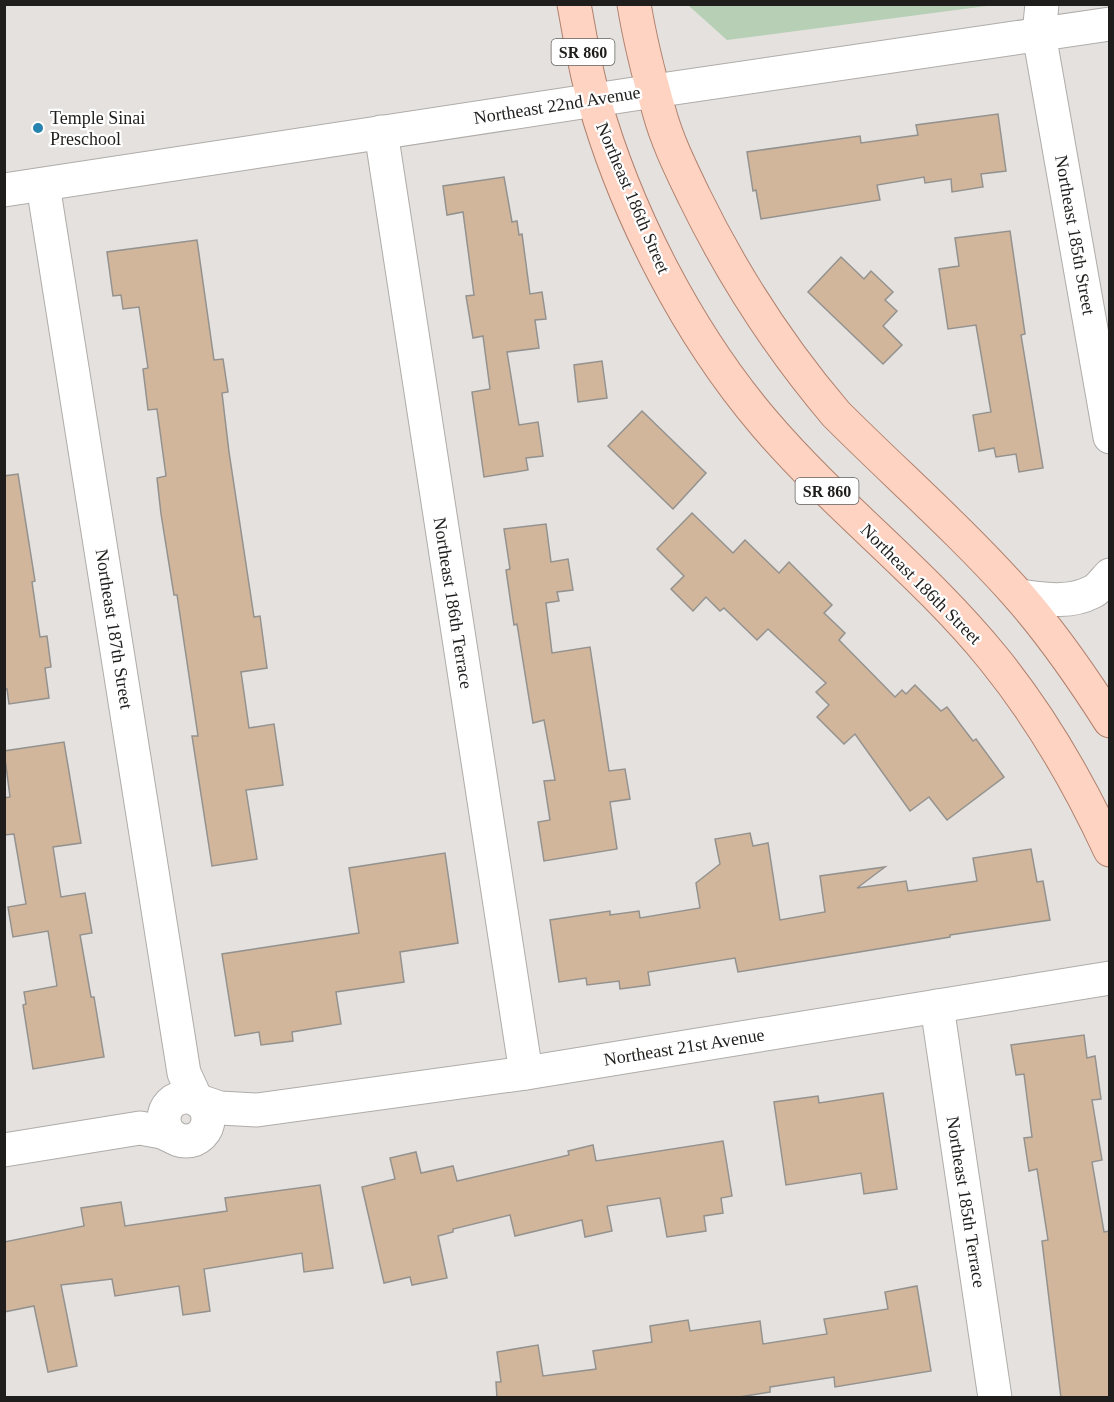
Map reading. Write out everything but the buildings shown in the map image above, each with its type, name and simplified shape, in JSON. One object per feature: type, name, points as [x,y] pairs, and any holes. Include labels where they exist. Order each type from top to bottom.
[{"type":"main road","name":"Northeast 186th Street","points":[[574,4],[594,100],[623,184],[669,282],[714,356],[763,422],[789,451],[937,597],[992,657],[1040,721],[1059,752],[1078,784],[1110,850]]},
{"type":"main road","name":"SR 860","points":[[634,4],[641,42],[666,133],[699,206],[728,262],[769,327],[836,414],[1019,596],[1056,642],[1110,721]]},
{"type":"street","name":"Northeast 22nd Avenue","points":[[4,190],[654,91],[1041,19],[1110,24]]},
{"type":"street","name":"Northeast 185th Street","points":[[1041,19],[1105,374],[1110,437]]},
{"type":"street","name":"Northeast 186th Terrace","points":[[381,132],[526,1073]]},
{"type":"street","name":"Northeast 187th Street","points":[[43,185],[184,1096],[208,1113],[207,1128],[189,1137]]},
{"type":"street","points":[[1019,596],[1058,600],[1076,598],[1094,592],[1110,575]]},
{"type":"street","name":"Northeast 21st Avenue","points":[[184,1096],[220,1108],[257,1110],[526,1073],[1110,978]]},
{"type":"street","name":"Northeast 185th Terrace","points":[[937,1006],[995,1398]]},
{"type":"street","points":[[140,1128],[184,1096]]},
{"type":"street","name":"Northeast 21st Avenue","points":[[189,1137],[245,1118],[257,1110]]},
{"type":"street","points":[[4,1150],[140,1128],[189,1137]]},
{"type":"green space","points":[[688,5],[994,5],[727,40]]},
{"type":"place","name":"Temple Sinai Preschool","points":[[38,128]]}]
